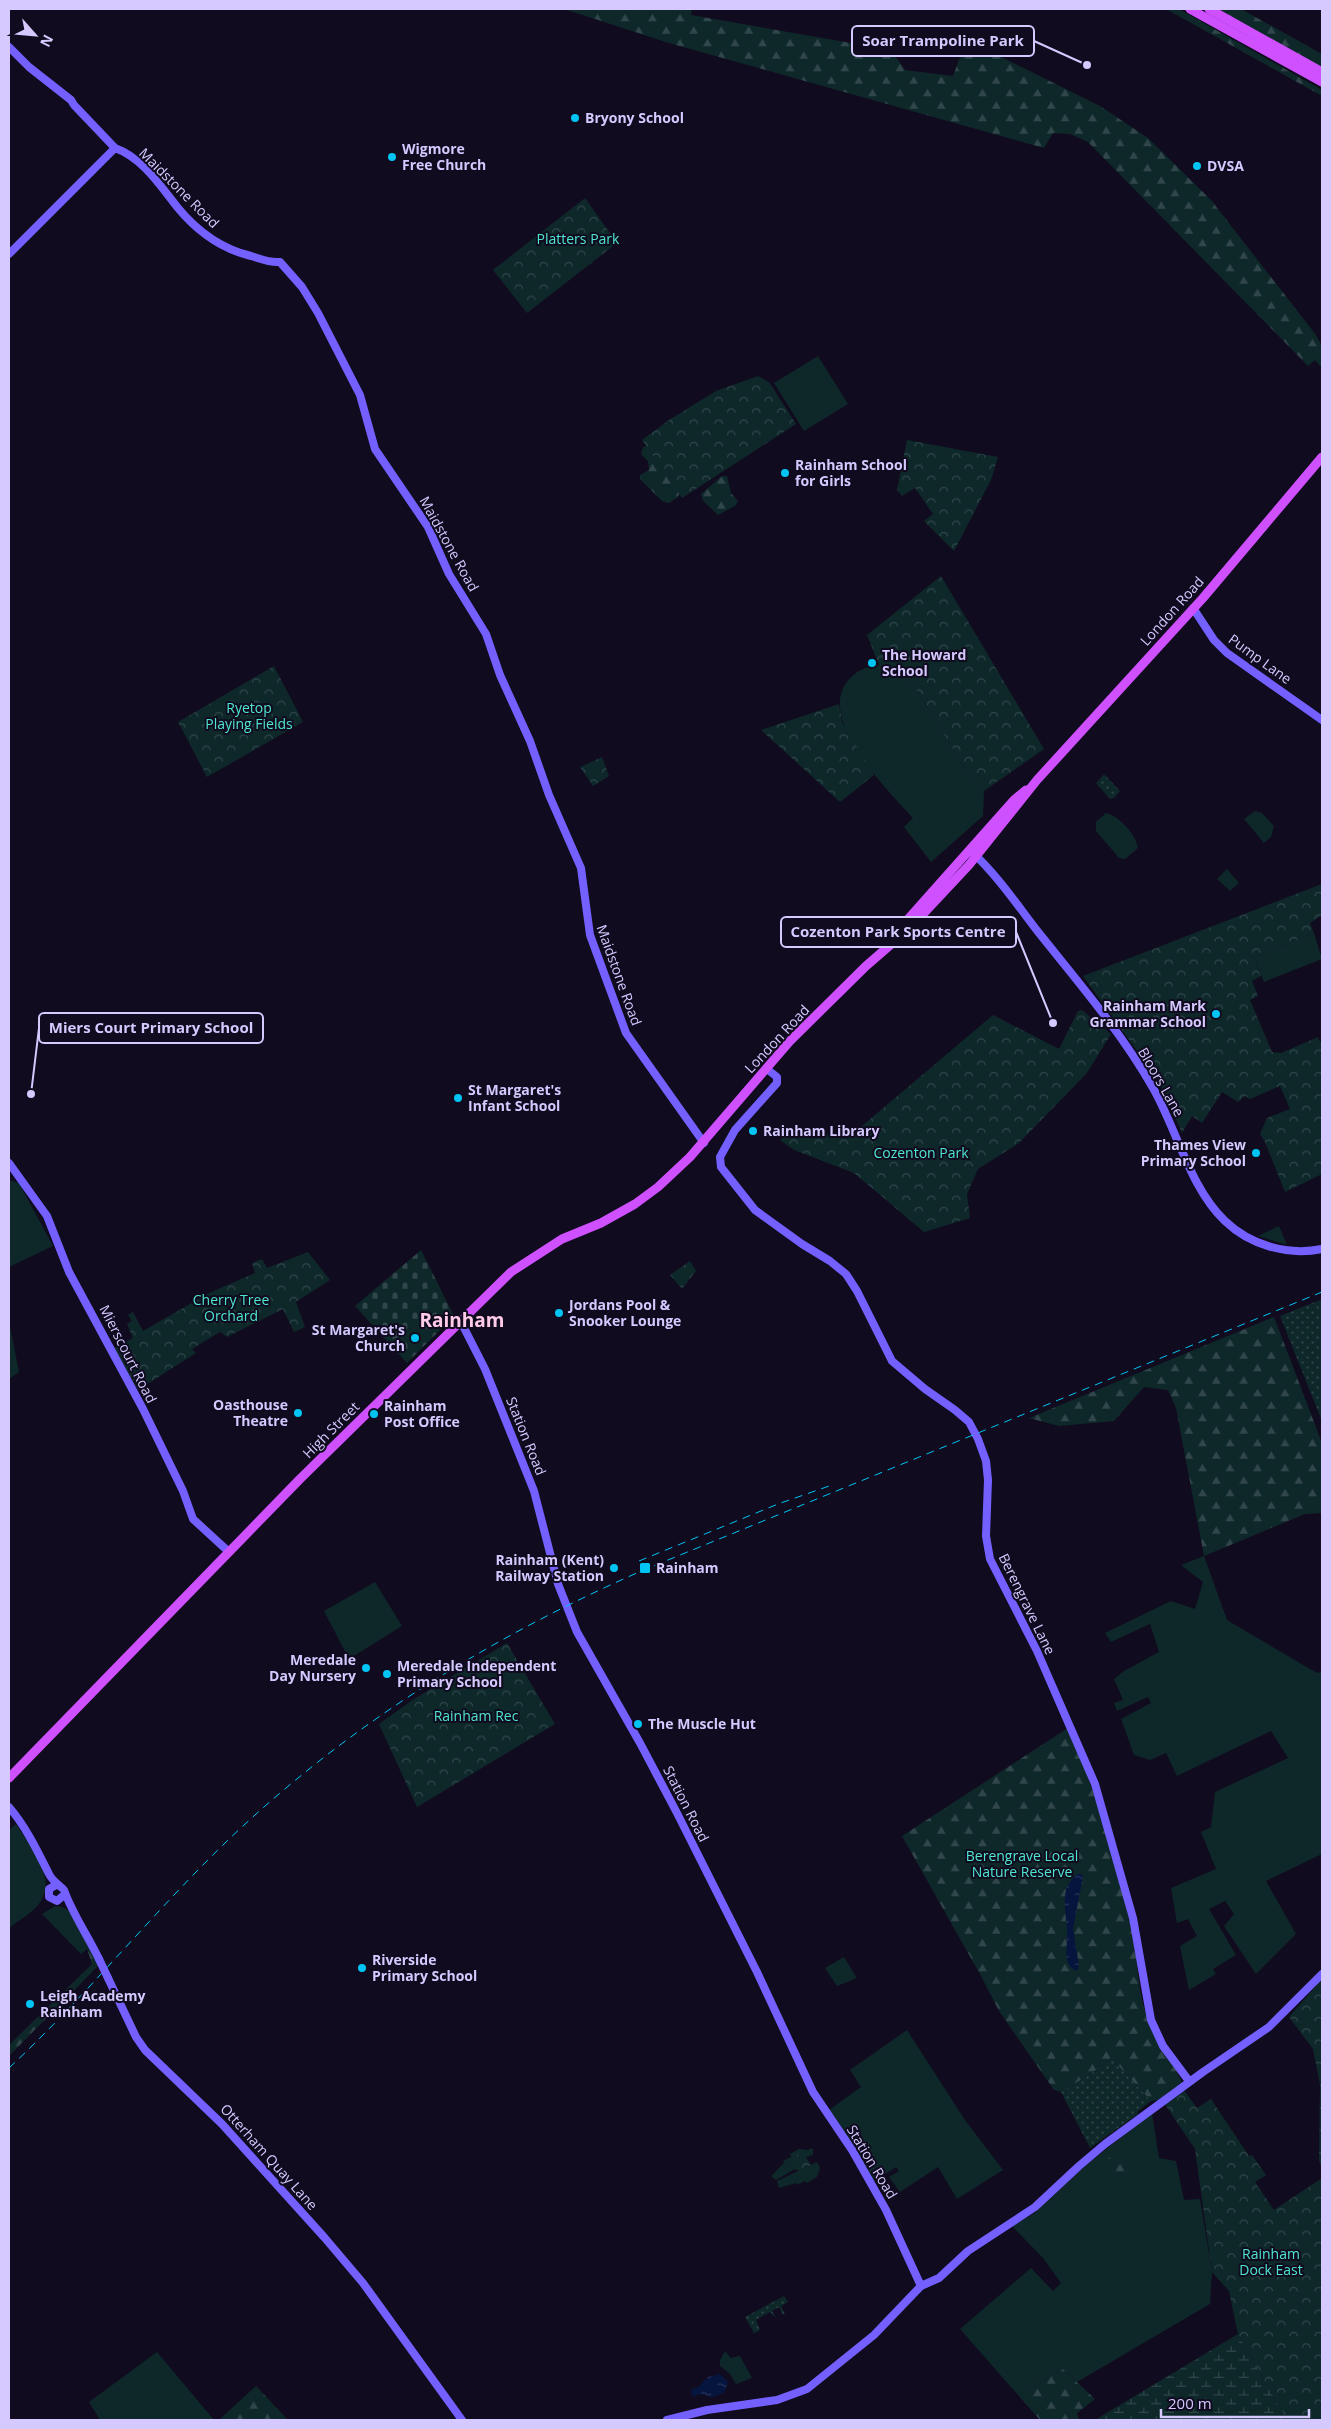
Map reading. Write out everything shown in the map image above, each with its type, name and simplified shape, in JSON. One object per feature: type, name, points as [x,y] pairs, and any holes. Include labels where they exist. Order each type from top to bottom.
[{"type":"main road","points":[[1190,9],[1322,82]]},
{"type":"main road","points":[[1209,9],[1322,72]]},
{"type":"main road","name":"London Road","points":[[704,1143],[800,1032],[875,958],[911,928],[973,853],[1193,608],[1322,457]]},
{"type":"main road","name":"High Street","points":[[9,1778],[460,1320],[511,1272],[570,1234],[601,1223],[647,1196],[704,1143]]},
{"type":"street","name":"Maidstone Road","points":[[9,47],[24,63],[71,100],[115,148],[124,152],[144,168],[182,213],[218,244],[232,251],[270,263],[280,262],[302,287],[314,306],[360,395],[375,449],[428,527],[452,580],[488,639],[500,675],[532,746],[549,795],[581,868],[590,935],[626,1033],[704,1143]]},
{"type":"street","points":[[9,254],[115,148]]},
{"type":"street","name":"Pump Lane","points":[[1193,608],[1214,640],[1227,653],[1322,720]]},
{"type":"street","name":"Bloors Lane","points":[[973,853],[1060,958],[1137,1062],[1160,1100],[1200,1188],[1222,1218],[1238,1232],[1270,1247],[1293,1251],[1322,1249]]},
{"type":"street","name":"Berengrave Lane","points":[[767,1069],[777,1077],[777,1083],[735,1130],[719,1162],[733,1185],[755,1210],[795,1240],[830,1260],[846,1274],[857,1291],[892,1362],[907,1376],[969,1422],[978,1438],[986,1461],[988,1480],[986,1536],[990,1559],[1037,1651],[1095,1784],[1131,1911],[1150,2020],[1162,2043],[1189,2082]]},
{"type":"street","name":"Mierscourt Road","points":[[9,1164],[47,1216],[70,1272],[143,1409],[183,1491],[193,1519],[230,1552]]},
{"type":"street","name":"Station Road","points":[[460,1320],[486,1369],[534,1492],[558,1584],[577,1632],[640,1743],[681,1821],[757,1972],[813,2092],[852,2150],[886,2210],[922,2286]]},
{"type":"street","name":"Otterham Quay Lane","points":[[9,1807],[34,1843],[48,1873],[56,1885],[62,1888],[62,1898],[81,1922],[136,2037],[146,2050],[222,2124],[324,2237],[363,2283],[462,2420]]},
{"type":"street","name":"Otterham Quay Lane","points":[[48,1873],[50,1898],[62,1898]]},
{"type":"street","points":[[49,1890],[56,1885]]},
{"type":"street","points":[[667,2420],[707,2410],[777,2400],[804,2391],[874,2335],[922,2286],[939,2278],[970,2250],[1036,2207],[1084,2161],[1172,2094],[1269,2027],[1322,1974]]},
{"type":"green space","points":[[564,9],[692,9],[691,15],[891,50],[905,70],[953,76],[960,57],[946,51],[953,33],[1100,106],[1148,138],[1211,200],[1316,335],[1322,346],[1322,368],[1315,360],[1308,366],[1088,142],[1070,134],[1053,133],[1044,148],[669,43]]},
{"type":"green space","points":[[1166,9],[1179,9],[1322,90],[1322,96]]},
{"type":"green space","points":[[1216,9],[1241,9],[1322,54],[1322,68]]},
{"type":"green space","name":"Platters Park","points":[[585,198],[617,243],[527,313],[493,270]]},
{"type":"green space","points":[[818,356],[848,404],[804,431],[774,383]]},
{"type":"green space","points":[[758,376],[769,382],[796,424],[682,498],[642,440],[669,420],[716,391]]},
{"type":"green space","points":[[907,440],[998,457],[991,480],[954,551],[924,521],[933,514],[915,488],[902,496],[897,490]]},
{"type":"green space","points":[[649,446],[680,492],[678,497],[669,503],[662,501],[640,479],[640,475],[649,470],[648,461],[641,454],[643,447]]},
{"type":"green space","points":[[722,476],[727,476],[731,493],[738,501],[735,506],[718,515],[703,501],[701,494]]},
{"type":"green space","points":[[941,576],[1044,749],[984,791],[966,770],[911,681],[902,672],[879,665],[867,635]]},
{"type":"green space","points":[[879,665],[902,672],[911,681],[966,770],[984,791],[983,816],[931,862],[904,827],[913,818],[888,791],[860,755],[848,735],[841,716],[840,698],[847,682],[861,670]]},
{"type":"green space","name":"Ryetop Playing Fields","points":[[274,666],[303,722],[207,777],[178,722]]},
{"type":"green space","points":[[839,704],[842,722],[874,775],[840,802],[761,730]]},
{"type":"green space","points":[[602,757],[609,776],[593,786],[580,767]]},
{"type":"green space","points":[[1104,774],[1120,791],[1114,798],[1110,799],[1096,783]]},
{"type":"green space","points":[[1255,811],[1262,813],[1274,826],[1271,837],[1264,843],[1244,819]]},
{"type":"green space","points":[[1106,813],[1121,822],[1137,843],[1138,848],[1125,859],[1119,858],[1096,831],[1096,822]]},
{"type":"green space","points":[[1227,869],[1239,883],[1230,891],[1217,879]]},
{"type":"green space","name":"Rainham Mark Grammar School","points":[[1322,884],[1322,915],[1310,923],[1314,933],[1254,957],[1261,976],[1252,981],[1258,996],[1250,1000],[1272,1052],[1281,1053],[1318,1037],[1320,1042],[1322,1041],[1322,1174],[1285,1192],[1260,1134],[1267,1118],[1290,1109],[1280,1086],[1250,1099],[1245,1096],[1238,1102],[1222,1092],[1202,1123],[1192,1116],[1182,1133],[1164,1092],[1145,1062],[1083,976]]},
{"type":"green space","points":[[1314,933],[1322,959],[1264,982],[1254,957]]},
{"type":"green space","name":"Cozenton Park","points":[[1082,1010],[1111,1034],[1087,1073],[1019,1143],[978,1169],[967,1194],[970,1218],[924,1232],[854,1173],[794,1150],[780,1140],[786,1136],[802,1133],[849,1137],[993,1015],[1059,1049],[1078,1011]]},
{"type":"green space","points":[[9,1180],[19,1183],[53,1246],[9,1267]]},
{"type":"green space","points":[[1279,1226],[1287,1245],[1258,1236]]},
{"type":"green space","points":[[421,1250],[454,1316],[407,1363],[355,1306]]},
{"type":"green space","name":"Cherry Tree Orchard","points":[[308,1252],[330,1280],[296,1302],[305,1327],[294,1332],[283,1309],[227,1337],[220,1332],[192,1349],[196,1353],[138,1390],[114,1348],[133,1338],[127,1324],[132,1321],[128,1315],[133,1312],[143,1331],[209,1293],[255,1273],[252,1263],[262,1259],[267,1268]]},
{"type":"green space","points":[[690,1261],[696,1271],[682,1289],[670,1275]]},
{"type":"green space","points":[[1322,1299],[1322,1421],[1280,1316]]},
{"type":"green space","points":[[1274,1317],[1322,1443],[1322,1513],[1305,1514],[1204,1556],[1176,1408],[1168,1390],[1144,1387],[1114,1421],[1059,1426],[1029,1418]]},
{"type":"green space","points":[[9,1321],[19,1372],[9,1379]]},
{"type":"green space","points":[[1204,1556],[1227,1620],[1310,1669],[1318,1673],[1322,1671],[1322,1854],[1266,1881],[1296,1934],[1256,1974],[1224,1926],[1234,1914],[1225,1901],[1209,1909],[1236,1955],[1213,1969],[1216,1974],[1189,1990],[1180,1946],[1197,1936],[1188,1919],[1177,1923],[1171,1888],[1216,1869],[1201,1832],[1211,1827],[1215,1792],[1288,1758],[1271,1731],[1177,1776],[1166,1753],[1150,1760],[1134,1755],[1121,1719],[1151,1703],[1148,1697],[1117,1711],[1114,1703],[1123,1700],[1114,1679],[1124,1671],[1159,1652],[1150,1624],[1111,1642],[1105,1633],[1171,1601],[1195,1609],[1203,1582],[1181,1565]]},
{"type":"green space","points":[[375,1582],[402,1626],[349,1659],[324,1611]]},
{"type":"green space","name":"Rainham Rec","points":[[507,1643],[555,1724],[417,1807],[379,1724],[414,1699]]},
{"type":"green space","name":"Berengrave Local Nature Reserve","points":[[1068,1728],[1089,1779],[1113,1856],[1133,1935],[1140,1989],[1147,2017],[1182,2082],[1158,2100],[1151,2101],[1111,2058],[1091,2074],[1061,2092],[1054,2090],[999,2011],[902,1836]]},
{"type":"green space","points":[[16,1824],[43,1868],[46,1887],[41,1902],[9,1928],[9,1830]]},
{"type":"green space","points":[[55,1906],[62,1907],[72,1913],[80,1924],[89,1942],[87,1949],[81,1954],[42,1914]]},
{"type":"green space","points":[[89,1942],[100,1964],[9,2056],[9,2045],[92,1964],[87,1949]]},
{"type":"green space","points":[[844,1957],[857,1978],[837,1986],[825,1968]]},
{"type":"green space","points":[[1322,1979],[1322,2170],[1319,2160],[1320,2085],[1313,2049],[1289,2017]]},
{"type":"green space","points":[[907,2030],[965,2120],[1003,2170],[957,2199],[938,2167],[900,2192],[889,2177],[899,2171],[896,2167],[872,2183],[829,2110],[861,2087],[850,2070]]},
{"type":"green space","points":[[1111,2058],[1151,2101],[1137,2112],[1138,2114],[1090,2148],[1061,2092],[1091,2074]]},
{"type":"green space","name":"Rainham Dock East","points":[[1183,2089],[1197,2108],[1211,2099],[1249,2156],[1252,2155],[1266,2175],[1255,2182],[1274,2210],[1322,2178],[1322,2420],[1287,2420],[1238,2334],[1229,2291],[1212,2272],[1195,2149],[1164,2103]]},
{"type":"green space","points":[[1152,2113],[1159,2158],[1176,2161],[1184,2200],[1200,2199],[1212,2272],[1210,2304],[1077,2382],[1063,2369],[1018,2395],[960,2329],[1031,2268],[1053,2291],[1061,2283],[1043,2258],[1012,2226],[1035,2213],[1084,2167]]},
{"type":"green space","points":[[810,2148],[813,2149],[813,2155],[790,2162],[785,2166],[795,2169],[776,2180],[771,2176],[784,2163],[783,2161],[791,2157],[790,2154],[799,2149],[809,2150]]},
{"type":"green space","points":[[1119,2150],[1128,2156],[1136,2171],[1121,2187],[1101,2164]]},
{"type":"green space","points":[[799,2154],[806,2157],[811,2165],[800,2171],[785,2166],[790,2162],[789,2160]]},
{"type":"green space","points":[[817,2162],[820,2168],[817,2177],[807,2183],[805,2181],[797,2185],[796,2183],[779,2188],[777,2181]]},
{"type":"green space","points":[[784,2296],[788,2302],[781,2306],[785,2314],[783,2315],[779,2307],[772,2311],[776,2318],[770,2312],[756,2320],[760,2330],[749,2336],[754,2333],[745,2317]]},
{"type":"green space","points":[[1238,2334],[1287,2420],[1095,2420]]},
{"type":"green space","points":[[725,2351],[731,2358],[740,2356],[752,2378],[736,2384],[730,2374],[720,2366],[720,2360]]},
{"type":"green space","points":[[157,2352],[214,2420],[100,2420],[89,2402]]},
{"type":"green space","points":[[1063,2369],[1095,2399],[1077,2413],[1079,2420],[1040,2420],[1018,2395]]},
{"type":"green space","points":[[256,2386],[288,2420],[219,2420]]},
{"type":"water","points":[[1077,1874],[1082,1874],[1083,1877],[1073,1928],[1079,1966],[1077,1971],[1069,1964],[1066,1953],[1065,1895],[1070,1881]]},
{"type":"water","points":[[720,2374],[728,2382],[724,2393],[712,2397],[699,2394],[694,2397],[691,2394],[691,2389],[697,2388],[708,2377]]},
{"type":"railway","points":[[9,2068],[64,2013],[197,1871],[272,1800],[320,1760],[371,1723],[423,1687],[477,1654],[589,1595],[646,1569],[1322,1292]]},
{"type":"railway","points":[[639,1561],[778,1504],[832,1485]]},
{"type":"place","name":"Soar Trampoline Park","points":[[1087,65]]},
{"type":"place","name":"Bryony School","points":[[575,118]]},
{"type":"place","name":"Wigmore Free Church","points":[[392,157]]},
{"type":"place","name":"DVSA","points":[[1197,166]]},
{"type":"place","name":"Rainham School for Girls","points":[[785,473]]},
{"type":"place","name":"The Howard School","points":[[872,663]]},
{"type":"place","name":"Rainham Mark Grammar School","points":[[1216,1014]]},
{"type":"place","name":"Cozenton Park Sports Centre","points":[[1053,1023]]},
{"type":"place","name":"Miers Court Primary School","points":[[31,1094]]},
{"type":"place","name":"St Margaret's Infant School","points":[[458,1098]]},
{"type":"place","name":"Rainham Library","points":[[753,1131]]},
{"type":"place","name":"Thames View Primary School","points":[[1256,1153]]},
{"type":"place","name":"Jordans Pool & Snooker Lounge","points":[[559,1313]]},
{"type":"place","name":"St Margaret's Church","points":[[415,1338]]},
{"type":"place","name":"Oasthouse Theatre","points":[[298,1413]]},
{"type":"place","name":"Rainham Post Office","points":[[374,1414]]},
{"type":"place","name":"Rainham (Kent) Railway Station","points":[[614,1568]]},
{"type":"place","name":"Rainham","points":[[645,1568]]},
{"type":"place","name":"Meredale Day Nursery","points":[[366,1668]]},
{"type":"place","name":"Meredale Independent Primary School","points":[[387,1674]]},
{"type":"place","name":"The Muscle Hut","points":[[638,1724]]},
{"type":"place","name":"Riverside Primary School","points":[[362,1968]]},
{"type":"place","name":"Leigh Academy Rainham","points":[[30,2004]]},
{"type":"district","name":"Rainham","points":[[462,1320]]}]
